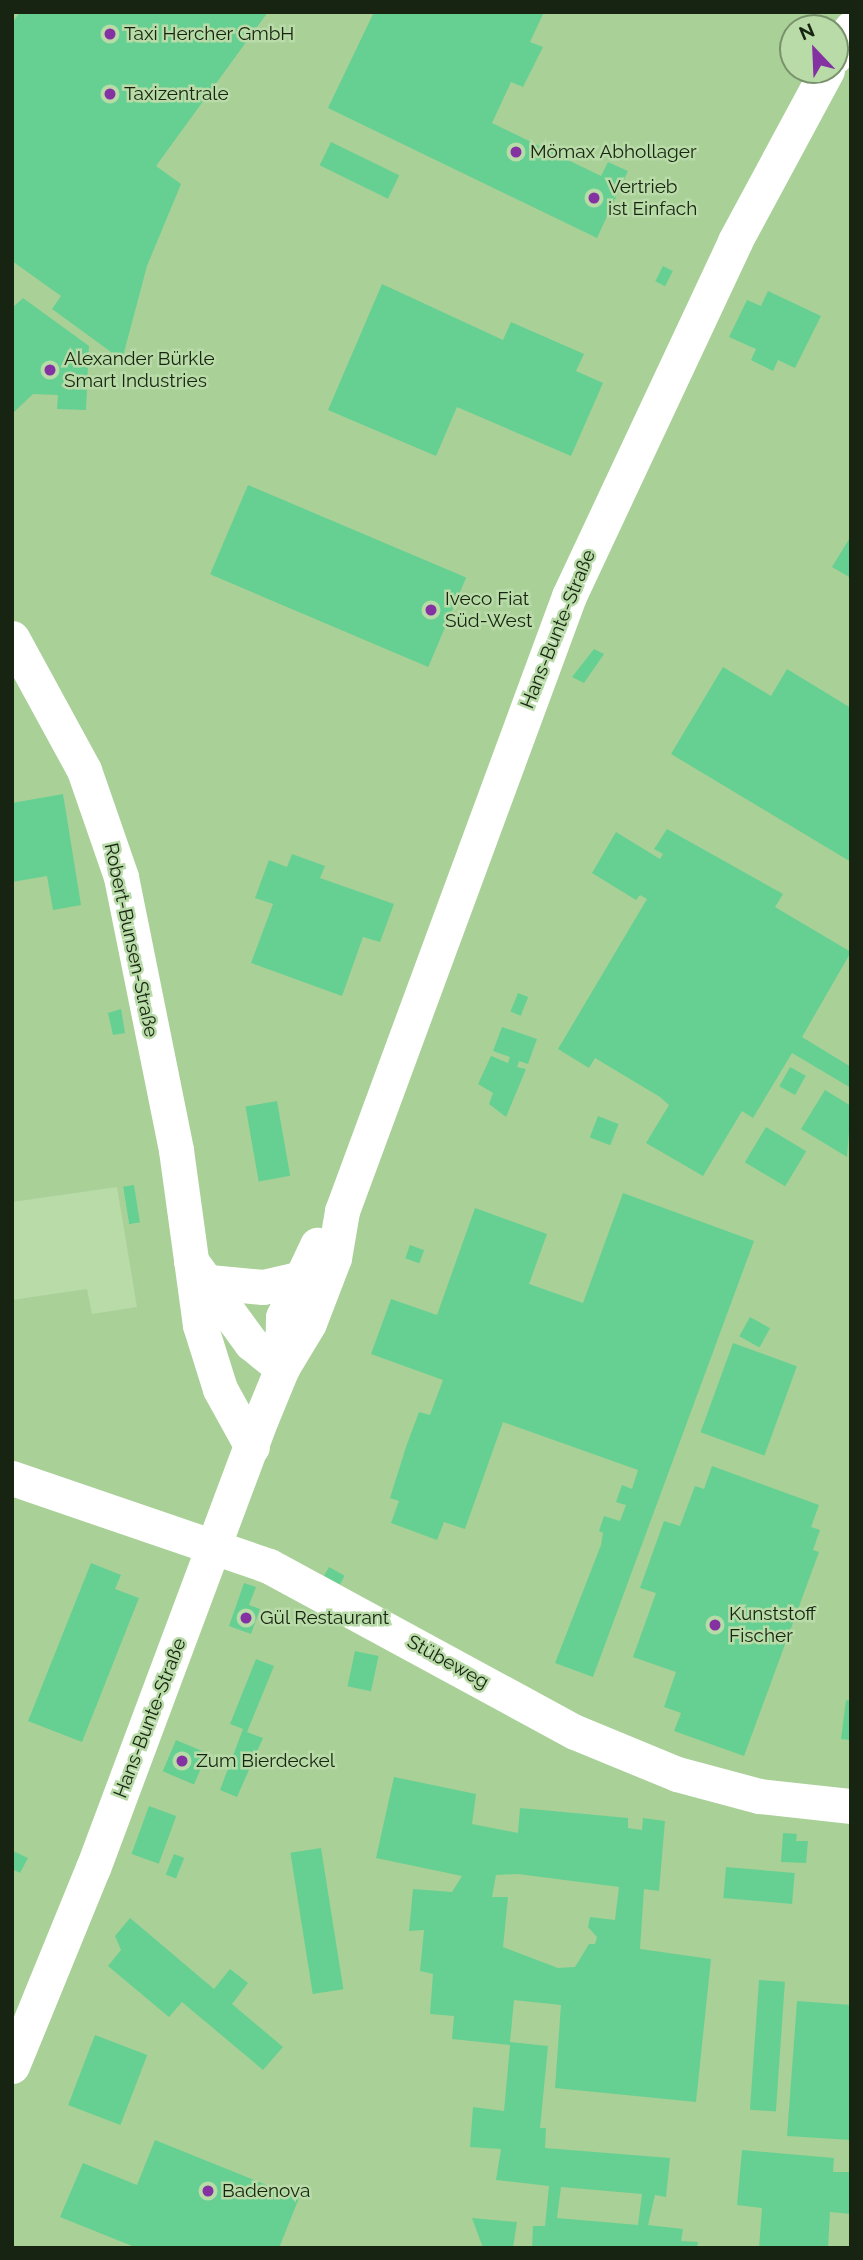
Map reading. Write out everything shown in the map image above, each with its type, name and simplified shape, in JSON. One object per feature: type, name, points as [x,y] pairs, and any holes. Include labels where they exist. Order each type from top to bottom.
[{"type":"street","name":"Hans-Bunte-Straße","points":[[12,2066],[215,1549],[280,1373],[309,1323],[330,1271],[342,1212],[569,596],[730,252],[820,84]]},
{"type":"street","name":"Robert-Bunsen-Straße","points":[[12,638],[84,770],[121,877],[200,1272],[208,1349],[220,1389],[252,1447]]},
{"type":"street","name":"Hans-Bunte-Straße","points":[[280,1373],[283,1317],[313,1249],[342,1212]]},
{"type":"street","name":"Robert-Bunsen-Straße","points":[[200,1272],[251,1343],[280,1373]]},
{"type":"street","points":[[200,1272],[263,1287],[301,1278]]},
{"type":"street","points":[[208,1349],[222,1366],[240,1374],[280,1373]]},
{"type":"street","name":"Stübeweg","points":[[12,1478],[302,1582],[575,1732],[677,1774],[759,1796],[851,1806]]},
{"type":"shaded area","points":[[12,12],[851,12],[851,2248],[12,2248],[12,1300],[87,1289],[92,1314],[137,1307],[117,1187],[12,1202]],"holes":[[[123,1187],[139,1223],[129,1224]]]},
{"type":"building","name":"Taxizentrale","points":[[20,12],[268,12],[156,166],[181,184],[147,266],[122,360],[52,309],[61,296],[12,261],[12,23]]},
{"type":"building","points":[[374,12],[544,12],[530,42],[543,47],[523,87],[511,82],[492,123],[601,176],[608,162],[628,171],[597,238],[328,108]]},
{"type":"building","points":[[331,142],[399,175],[388,199],[320,165]]},
{"type":"building","points":[[663,266],[673,271],[665,286],[655,281]]},
{"type":"building","points":[[382,284],[503,340],[511,322],[584,354],[576,371],[603,383],[571,456],[457,407],[436,456],[328,410]]},
{"type":"building","points":[[768,291],[821,316],[795,368],[778,360],[773,371],[751,360],[756,349],[729,337],[747,300],[761,306]]},
{"type":"building","name":"Alexander Bürkle Smart Industries","points":[[23,298],[89,346],[86,410],[57,409],[58,395],[33,394],[12,414],[12,308]]},
{"type":"building","points":[[248,485],[466,578],[428,667],[210,574]]},
{"type":"building","points":[[851,536],[851,578],[832,567]]},
{"type":"building","points":[[594,649],[604,654],[584,683],[572,677]]},
{"type":"building","points":[[723,667],[771,696],[787,669],[851,708],[851,862],[671,754]]},
{"type":"building","points":[[63,794],[81,905],[53,910],[47,876],[12,882],[12,803]]},
{"type":"building","points":[[667,829],[783,894],[775,907],[851,952],[802,1037],[851,1067],[851,1088],[792,1053],[753,1118],[742,1111],[703,1176],[646,1143],[669,1105],[660,1097],[595,1058],[589,1068],[558,1049],[647,899],[640,895],[636,900],[592,873],[616,832],[660,859],[663,854],[654,849]]},
{"type":"building","points":[[292,854],[325,866],[320,878],[394,904],[380,942],[363,937],[342,996],[251,963],[273,904],[255,898],[269,860],[287,867]]},
{"type":"building","points":[[518,993],[528,997],[521,1016],[511,1012]]},
{"type":"building","points":[[121,1009],[125,1033],[113,1035],[108,1013]]},
{"type":"building","points":[[502,1027],[537,1039],[528,1064],[519,1061],[517,1067],[526,1069],[506,1117],[489,1104],[493,1093],[478,1084],[491,1056],[508,1063],[510,1057],[493,1051]]},
{"type":"building","points":[[790,1067],[806,1076],[795,1095],[779,1086]]},
{"type":"building","points":[[825,1090],[851,1106],[847,1157],[801,1129]]},
{"type":"building","points":[[277,1101],[290,1176],[259,1181],[245,1107]]},
{"type":"building","points":[[598,1116],[619,1124],[610,1145],[590,1137]]},
{"type":"building","points":[[766,1127],[806,1151],[785,1186],[745,1162]]},
{"type":"building","points":[[134,1185],[140,1223],[129,1224],[123,1187]]},
{"type":"building","points":[[623,1193],[754,1241],[593,1677],[555,1663],[601,1545],[603,1533],[599,1531],[604,1516],[620,1521],[626,1505],[616,1502],[622,1485],[632,1489],[638,1470],[503,1422],[465,1529],[444,1522],[437,1540],[391,1523],[399,1501],[390,1498],[406,1447],[419,1412],[430,1415],[443,1380],[371,1354],[391,1299],[437,1315],[475,1208],[547,1234],[529,1284],[583,1303]]},
{"type":"building","points":[[410,1245],[424,1250],[419,1263],[405,1258]]},
{"type":"building","points":[[750,1317],[770,1328],[759,1347],[739,1336]]},
{"type":"building","points":[[733,1343],[797,1366],[764,1456],[701,1432]]},
{"type":"building","name":"Kunststoff Fischer","points":[[712,1466],[819,1505],[811,1527],[820,1530],[813,1550],[819,1552],[744,1756],[674,1731],[681,1713],[664,1707],[676,1672],[633,1657],[656,1593],[640,1588],[664,1521],[680,1526],[695,1486],[704,1489]]},
{"type":"building","points":[[91,1563],[121,1575],[115,1589],[139,1598],[82,1742],[28,1721]]},
{"type":"building","points":[[329,1567],[345,1576],[340,1584],[324,1576]]},
{"type":"building","points":[[244,1583],[256,1587],[249,1605],[260,1609],[251,1634],[229,1626]]},
{"type":"building","points":[[355,1651],[378,1656],[371,1691],[348,1686]]},
{"type":"building","points":[[256,1659],[274,1666],[247,1732],[263,1738],[237,1797],[220,1790],[243,1729],[230,1724]]},
{"type":"building","points":[[846,1700],[851,1701],[851,1740],[841,1739]]},
{"type":"building","points":[[176,1740],[207,1753],[194,1785],[163,1771]]},
{"type":"building","points":[[394,1777],[476,1794],[472,1824],[518,1833],[520,1808],[628,1818],[628,1828],[642,1830],[643,1818],[665,1821],[659,1891],[644,1889],[640,1949],[711,1959],[696,2102],[555,2088],[561,2005],[514,2000],[510,2042],[548,2046],[540,2128],[546,2128],[545,2148],[670,2158],[666,2197],[655,2195],[648,2225],[683,2229],[681,2241],[698,2242],[697,2248],[532,2248],[533,2226],[545,2226],[549,2186],[496,2180],[501,2149],[470,2147],[473,2107],[504,2111],[510,2045],[452,2039],[454,2016],[430,2014],[433,1974],[420,1971],[424,1930],[409,1931],[413,1889],[452,1892],[462,1876],[376,1858]],"holes":[[[518,1874],[619,1887],[615,1920],[590,1917],[588,1927],[597,1937],[595,1944],[589,1944],[575,1967],[558,1968],[503,1947],[508,1897],[492,1897],[496,1875]],[[561,2187],[642,2194],[638,2225],[557,2218]]]},
{"type":"building","points":[[149,1806],[176,1816],[159,1864],[132,1854]]},
{"type":"building","points":[[783,1833],[797,1834],[796,1841],[808,1841],[806,1863],[781,1862]]},
{"type":"building","points":[[321,1848],[343,1989],[313,1994],[290,1853]]},
{"type":"building","points":[[13,1851],[28,1858],[20,1873],[12,1869]]},
{"type":"building","points":[[174,1854],[184,1858],[176,1879],[166,1874]]},
{"type":"building","points":[[726,1867],[795,1873],[792,1904],[723,1898]]},
{"type":"building","points":[[130,1918],[214,1989],[230,1969],[248,1983],[232,2004],[283,2047],[263,2070],[182,2002],[169,2017],[108,1966],[121,1950],[115,1936]]},
{"type":"building","points":[[759,1980],[785,1982],[776,2111],[750,2110]]},
{"type":"building","points":[[797,2001],[851,2005],[851,2140],[787,2136]]},
{"type":"building","points":[[95,2035],[147,2055],[120,2125],[68,2105]]},
{"type":"building","name":"Badenova","points":[[155,2140],[299,2198],[279,2248],[137,2248],[60,2217],[83,2163],[137,2185]]},
{"type":"building","points":[[742,2150],[834,2158],[833,2172],[851,2172],[851,2214],[830,2212],[828,2248],[759,2248],[762,2208],[737,2205]]},
{"type":"building","points":[[472,2218],[517,2222],[513,2248],[483,2248]]},
{"type":"place","name":"Taxi Hercher GmbH","points":[[110,34]]},
{"type":"place","name":"Taxizentrale","points":[[110,94]]},
{"type":"place","name":"Mömax Abhollager","points":[[516,152]]},
{"type":"place","name":"Vertrieb ist Einfach","points":[[594,198]]},
{"type":"place","name":"Alexander Bürkle Smart Industries","points":[[50,370]]},
{"type":"place","name":"Iveco Fiat Süd-West","points":[[431,610]]},
{"type":"place","name":"Gül Restaurant","points":[[246,1618]]},
{"type":"place","name":"Kunststoff Fischer","points":[[715,1625]]},
{"type":"place","name":"Zum Bierdeckel","points":[[182,1761]]},
{"type":"place","name":"Badenova","points":[[208,2191]]}]
